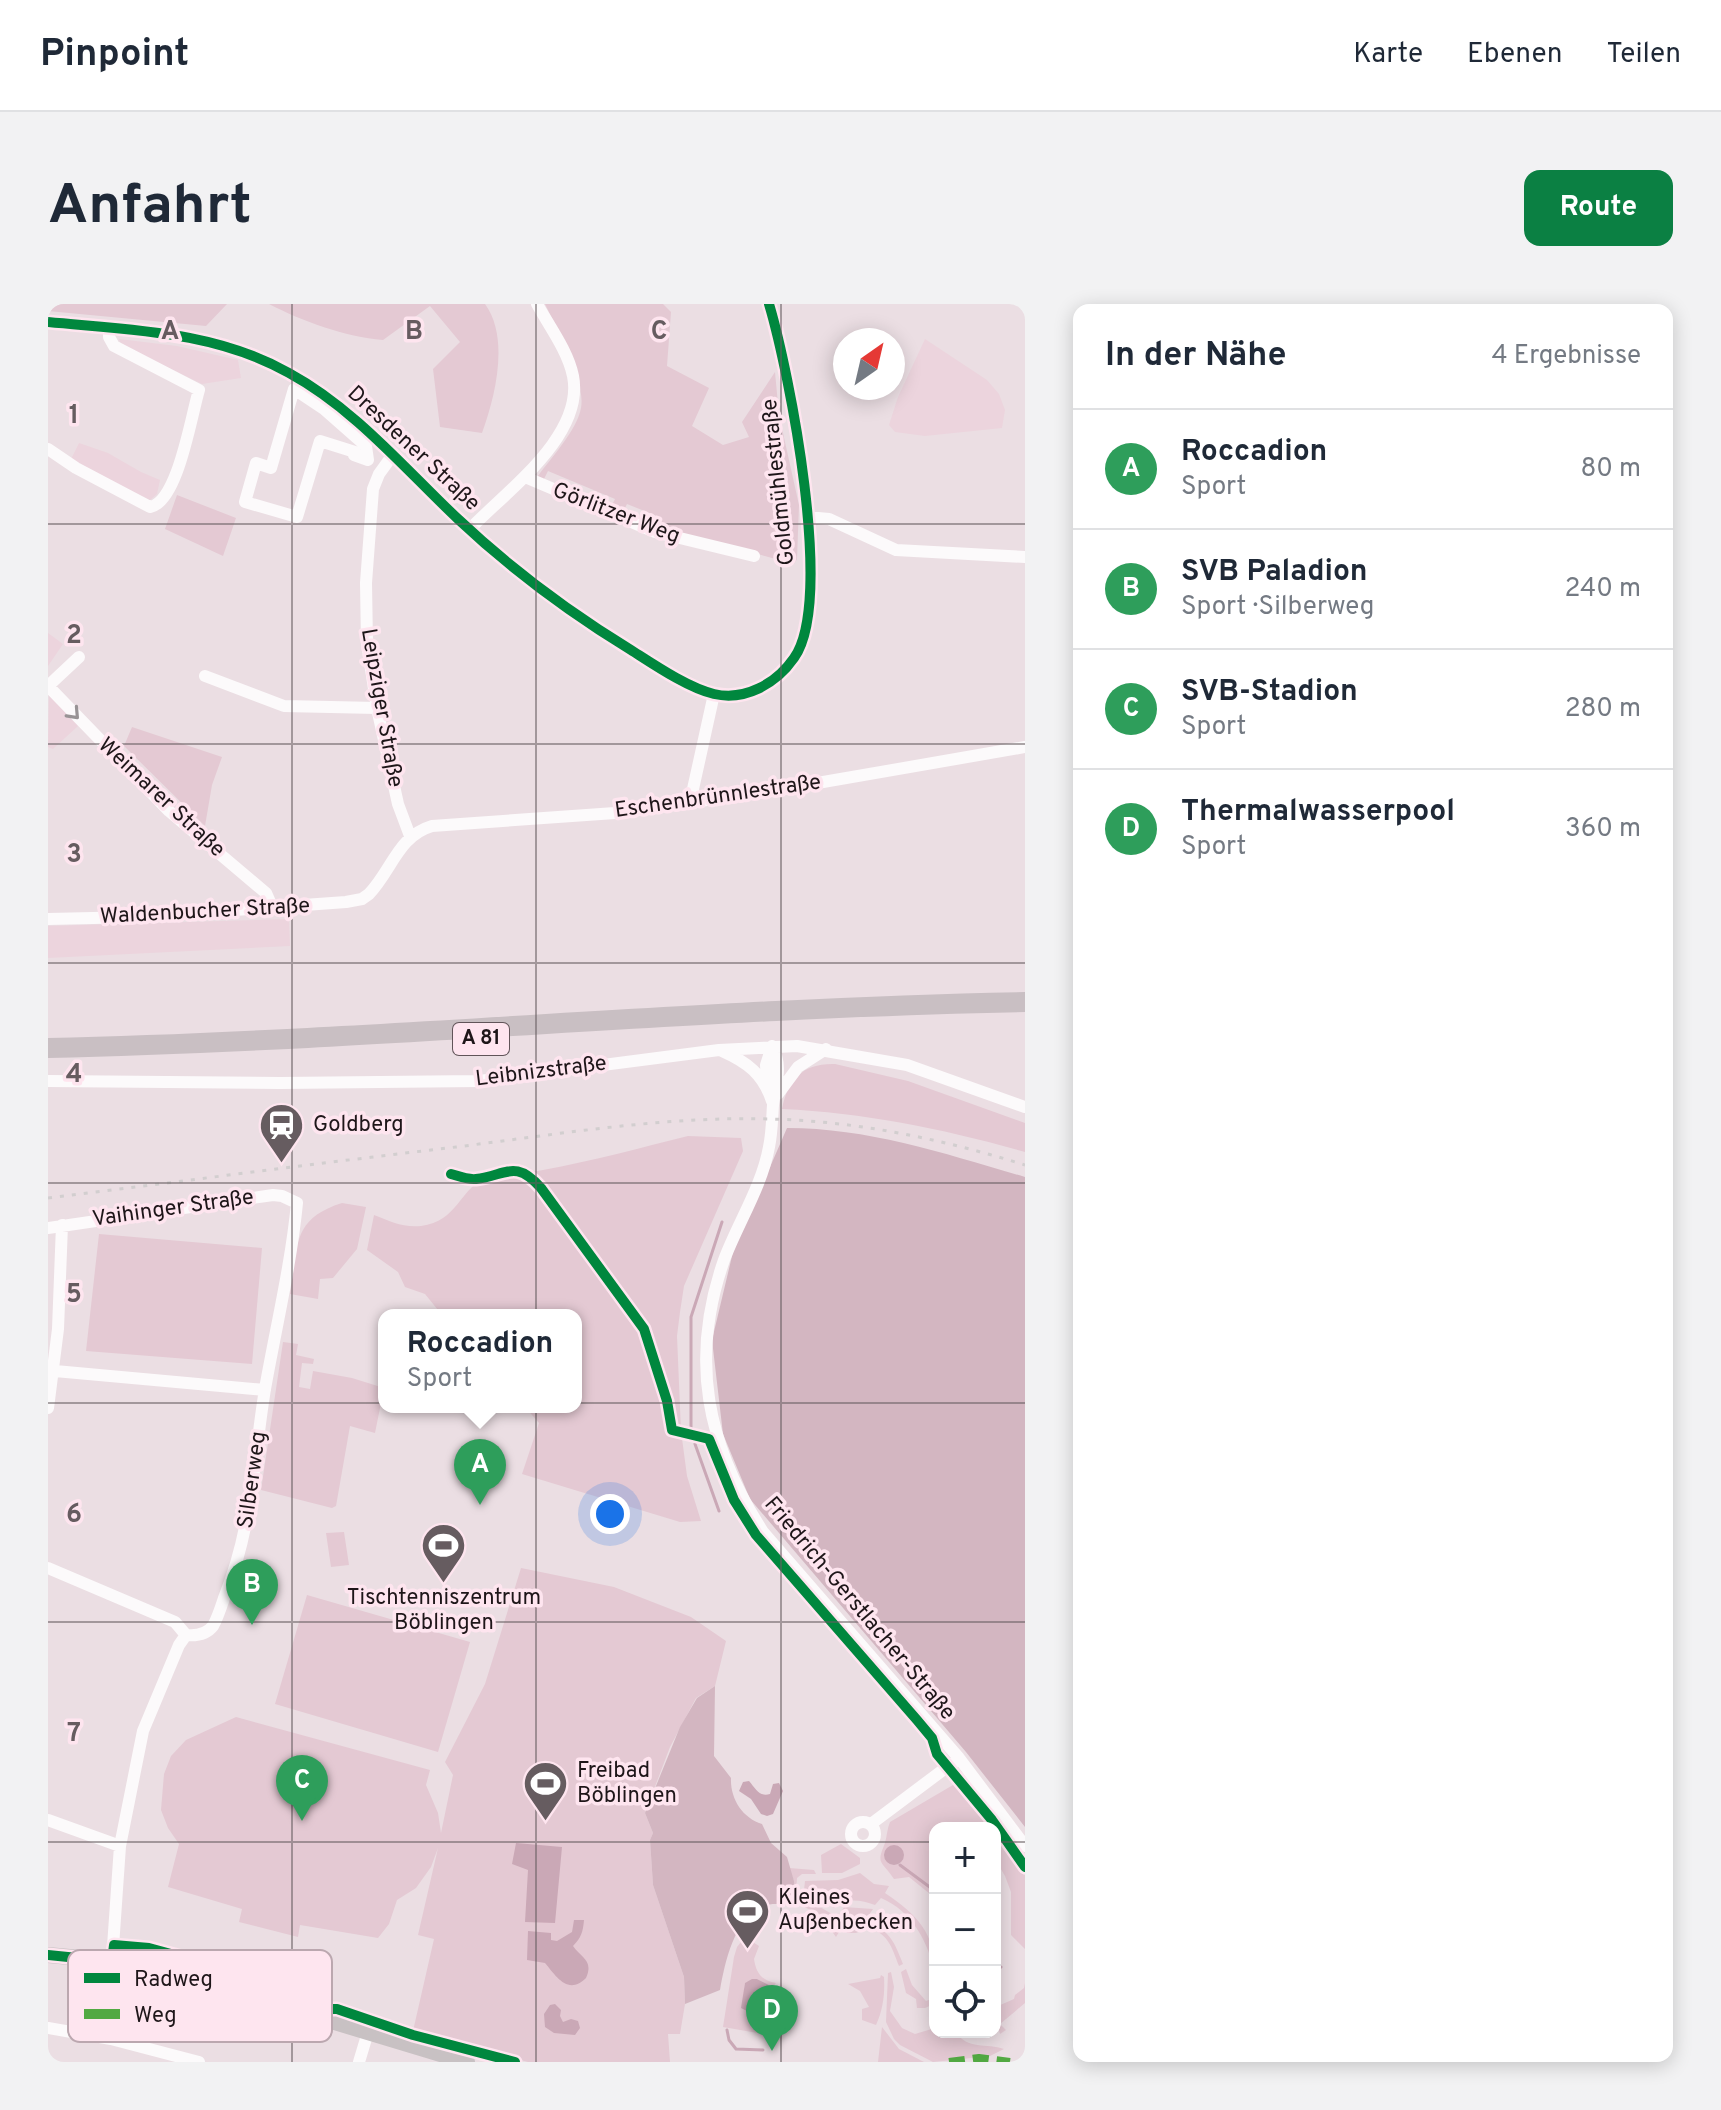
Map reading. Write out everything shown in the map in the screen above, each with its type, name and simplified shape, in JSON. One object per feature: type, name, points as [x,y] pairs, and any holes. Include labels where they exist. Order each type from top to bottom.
[{"type":"highway","name":"A 81","points":[[48,1048],[260,1041],[822,1007],[1025,1002]]},
{"type":"highway","name":"A 81","points":[[48,1059],[238,1054],[833,1019],[1025,1015]]},
{"type":"main road","points":[[48,1955],[68,1957]]},
{"type":"main road","points":[[332,2021],[467,2062]]},
{"type":"street","points":[[469,530],[525,477],[568,419],[575,391],[573,375],[537,304]]},
{"type":"street","name":"Goldmühlestraße","points":[[714,694],[743,694],[771,682],[784,672],[802,646],[809,590],[807,517],[796,418],[769,304]]},
{"type":"street","name":"Dresdener Straße","points":[[48,322],[209,340],[259,358],[291,374],[329,398],[469,530],[525,577],[586,622],[639,655],[714,694]]},
{"type":"street","points":[[48,449],[76,468],[150,507],[162,501],[173,485],[199,390],[114,346],[109,337],[109,328]]},
{"type":"street","points":[[294,389],[324,409],[366,446],[368,460],[354,455],[355,452],[320,441],[297,517],[245,502],[256,463],[271,468],[294,389]]},
{"type":"street","name":"Leipziger Straße","points":[[392,456],[373,489],[366,583],[367,643],[377,708],[400,815],[410,836]]},
{"type":"street","name":"Görlitzer Weg","points":[[525,477],[655,532],[754,556]]},
{"type":"street","points":[[807,517],[829,519],[896,550],[1025,557]]},
{"type":"street","points":[[48,686],[79,657]]},
{"type":"street","points":[[205,676],[284,706],[377,708]]},
{"type":"street","name":"Weimarer Straße","points":[[48,686],[169,811],[266,893],[273,909]]},
{"type":"street","points":[[694,801],[693,789],[714,694]]},
{"type":"street","name":"Eschenbrünnlestraße","points":[[410,836],[440,825],[615,813],[777,790],[1025,747]]},
{"type":"street","name":"Waldenbucher Straße","points":[[48,919],[273,909],[362,899],[377,886],[410,836]]},
{"type":"street","name":"Leibnizstraße","points":[[48,1081],[479,1081],[772,1046],[826,1049],[907,1065],[1025,1107]]},
{"type":"street","name":"Friedrich-Gerstlacher-Straße","points":[[772,1046],[766,1065],[767,1085],[773,1104]]},
{"type":"street","name":"Friedrich-Gerstlacher-Straße","points":[[772,1046],[779,1065],[769,1147],[724,1261],[713,1304],[707,1375],[716,1438],[740,1496],[763,1532],[959,1758],[1025,1846]]},
{"type":"street","name":"Friedrich-Gerstlacher-Straße","points":[[773,1104],[782,1086],[798,1067],[826,1049]]},
{"type":"street","points":[[719,1050],[751,1066],[767,1085]]},
{"type":"street","name":"Vaihinger Straße","points":[[48,1228],[273,1195],[297,1203]]},
{"type":"street","name":"Silberweg","points":[[186,1635],[199,1635],[211,1629],[233,1578],[248,1524],[265,1390],[297,1203]]},
{"type":"street","points":[[48,1408],[55,1371],[62,1225]]},
{"type":"street","points":[[55,1371],[265,1390]]},
{"type":"street","points":[[48,1568],[175,1622],[186,1635],[143,1731],[120,1846],[113,1950]]},
{"type":"street","points":[[871,1824],[959,1758]]},
{"type":"street","points":[[48,1820],[120,1846]]},
{"type":"street","points":[[48,2028],[68,2031]]},
{"type":"street","points":[[359,2062],[368,2032]]},
{"type":"street","points":[[120,2042],[165,2057],[199,2062]]},
{"type":"shaded area","points":[[48,304],[227,304],[206,326],[48,311]]},
{"type":"shaded area","points":[[269,304],[485,304],[497,333],[498,368],[482,433],[440,427],[433,369],[460,342],[430,306],[383,340],[324,327]]},
{"type":"shaded area","points":[[545,304],[663,304],[671,312],[667,366],[709,388],[692,426],[723,445],[749,437],[742,422],[775,372],[779,415],[799,505],[797,559],[794,564],[654,529],[657,516],[627,504],[623,512],[611,507],[615,499],[548,471],[544,479],[539,479],[538,476],[569,434],[581,408],[575,370]]},
{"type":"shaded area","points":[[119,339],[177,346],[238,360],[241,378],[202,384],[121,345]]},
{"type":"shaded area","points":[[925,339],[987,380],[999,394],[1005,410],[1002,428],[925,436],[895,432],[889,425],[897,400],[905,400],[905,382]]},
{"type":"shaded area","points":[[79,443],[108,453],[160,480],[157,494],[150,500],[70,461]]},
{"type":"shaded area","points":[[177,495],[236,518],[223,556],[165,529]]},
{"type":"shaded area","points":[[48,633],[63,644],[48,666]]},
{"type":"shaded area","points":[[49,695],[78,726],[53,749],[48,747]]},
{"type":"shaded area","points":[[132,727],[222,757],[212,785],[205,826],[124,746]]},
{"type":"shaded area","points":[[289,919],[290,946],[48,958],[48,926]]},
{"type":"shaded area","points":[[835,1064],[908,1081],[1025,1123],[1025,1152],[905,1123],[782,1109],[788,1089],[799,1075],[814,1066]]},
{"type":"shaded area","points":[[787,1128],[878,1137],[1025,1177],[1025,1827],[966,1752],[750,1499],[723,1434],[712,1340],[733,1252]]},
{"type":"shaded area","points":[[688,1136],[741,1138],[743,1151],[684,1286],[677,1336],[681,1431],[687,1476],[701,1521],[680,1522],[522,1474],[539,1423],[530,1413],[582,1413],[582,1309],[437,1309],[425,1294],[405,1287],[398,1272],[367,1250],[374,1215],[408,1226],[433,1223],[451,1212],[475,1184],[490,1177],[616,1154]]},
{"type":"shaded area","points":[[342,1203],[366,1207],[357,1249],[333,1278],[320,1279],[318,1299],[290,1294],[297,1249],[305,1226],[313,1217]]},
{"type":"shaded area","points":[[99,1234],[262,1248],[252,1364],[86,1351]]},
{"type":"shaded area","points":[[283,1342],[298,1344],[296,1355],[314,1359],[313,1364],[302,1363],[299,1387],[310,1389],[313,1371],[378,1386],[379,1413],[375,1433],[350,1426],[336,1506],[332,1508],[261,1490]]},
{"type":"shaded area","points":[[344,1532],[349,1565],[331,1567],[326,1533]]},
{"type":"shaded area","name":"Freibad Böblingen","points":[[521,1568],[614,1587],[691,1617],[726,1641],[715,1686],[696,1698],[670,1747],[645,1813],[653,1833],[650,1840],[653,1885],[684,1977],[685,2004],[680,2034],[668,2034],[670,2062],[528,2062],[413,2031],[434,1939],[418,1935],[438,1848],[431,1867],[416,1888],[397,1900],[389,1924],[378,1938],[300,1925],[298,1937],[239,1922],[242,1909],[168,1887],[179,1844],[161,1810],[164,1774],[171,1756],[186,1740],[236,1717],[430,1770],[426,1785],[438,1813],[441,1833],[453,1775],[445,1762],[485,1684]]},
{"type":"shaded area","points":[[307,1595],[470,1642],[438,1752],[275,1704]]},
{"type":"shaded area","points":[[715,1686],[714,1756],[731,1778],[733,1793],[743,1812],[762,1824],[771,1843],[787,1857],[797,1905],[771,1904],[754,1912],[738,1930],[720,1990],[685,2004],[684,1977],[653,1885],[650,1840],[653,1833],[645,1813],[680,1727],[697,1698]]},
{"type":"shaded area","points":[[749,1781],[758,1792],[766,1795],[770,1794],[773,1784],[779,1783],[783,1791],[773,1814],[761,1814],[751,1799],[739,1791],[743,1782]]},
{"type":"shaded area","points":[[953,1785],[963,1787],[989,1822],[929,1822],[929,1893],[909,1877],[894,1879],[881,1862],[890,1822]]},
{"type":"shaded area","points":[[1001,1837],[1025,1870],[1025,1949],[1011,1935],[1011,1892],[1001,1869]]},
{"type":"shaded area","points":[[516,1843],[562,1847],[555,1923],[525,1922],[528,1870],[512,1864]]},
{"type":"shaded area","points":[[841,1844],[860,1858],[860,1864],[842,1873],[822,1873],[821,1855]]},
{"type":"shaded area","points":[[894,1845],[901,1848],[904,1855],[901,1862],[894,1865],[887,1862],[884,1855],[887,1848]]},
{"type":"shaded area","points":[[789,1868],[814,1870],[816,1874],[802,1874],[797,1878],[796,1893],[832,1914],[839,1932],[836,1937],[820,1917],[797,1905]]},
{"type":"shaded area","points":[[860,1873],[874,1884],[889,1886],[885,1893],[915,1917],[928,1935],[929,1953],[910,1919],[881,1898],[875,1905],[854,1900],[834,1908],[804,1890],[805,1881],[838,1880]]},
{"type":"shaded area","points":[[844,1907],[873,1909],[866,1919],[890,1937],[903,1964],[899,1966],[888,1942],[880,1933],[867,1928],[847,1933],[839,1916]]},
{"type":"shaded area","points":[[574,1920],[584,1920],[581,1934],[573,1946],[586,1960],[588,1972],[580,1983],[568,1985],[545,1963],[527,1960],[528,1931],[551,1933],[551,1940],[557,1941],[572,1932]]},
{"type":"shaded area","points":[[745,1937],[759,1946],[754,1959],[758,1972],[763,1978],[776,1983],[773,1987],[757,1979],[745,1983],[743,2005],[755,2012],[766,1992],[773,1992],[767,2005],[767,2014],[772,2015],[769,2035],[723,2027],[734,1957]]},
{"type":"shaded area","points":[[906,1969],[912,1985],[926,2001],[929,2000],[929,2006],[917,2008],[916,1999],[906,1993],[901,1972]]},
{"type":"shaded area","points":[[891,1972],[894,1987],[890,2011],[902,2028],[915,2034],[929,2030],[929,2038],[961,2038],[972,2044],[1004,2049],[990,2056],[933,2062],[900,2045],[886,2022],[888,1973]]},
{"type":"shaded area","points":[[881,1975],[884,1977],[884,1996],[876,2025],[862,2020],[862,2009],[869,2007],[860,1991],[848,1984],[880,1978]]},
{"type":"shaded area","points":[[752,1979],[773,1987],[773,1992],[765,1994],[762,2012],[755,2012],[752,2019],[741,2008],[745,1983]]},
{"type":"shaded area","points":[[1025,1983],[1025,2003],[1001,2023],[1001,2005],[1014,1999]]},
{"type":"shaded area","points":[[555,2004],[561,2010],[563,2022],[571,2019],[578,2021],[580,2028],[575,2035],[554,2033],[545,2027],[544,2014],[550,2005]]},
{"type":"shaded area","points":[[882,2027],[899,2049],[924,2062],[878,2062]]},
{"type":"waterway","points":[[691,1432],[691,1317],[722,1222]]},
{"type":"waterway","points":[[695,1444],[719,1511]]},
{"type":"waterway","points":[[900,1865],[929,1887]]},
{"type":"waterway","points":[[727,2030],[729,2040],[736,2049],[763,2050]]},
{"type":"railway","points":[[48,1198],[613,1127],[691,1120],[770,1119],[834,1123],[931,1140],[1025,1165]]},
{"type":"marked path","points":[[949,2062],[979,2058],[1010,2062]]},
{"type":"cycle path","points":[[48,322],[141,331],[202,341],[232,348],[289,373],[336,404],[378,440],[478,537],[541,589],[585,621],[671,675],[693,687],[726,696],[748,693],[778,676],[794,658],[806,629],[810,588],[804,485],[797,430],[769,304]]},
{"type":"cycle path","points":[[451,1174],[473,1179],[517,1171],[541,1188],[644,1329],[667,1401],[672,1430],[709,1439],[734,1500],[756,1535],[932,1738],[937,1754],[992,1820],[1025,1867]]},
{"type":"cycle path","points":[[113,1950],[114,1945],[156,1950]]},
{"type":"cycle path","points":[[48,1955],[68,1957]]},
{"type":"cycle path","points":[[332,2009],[413,2035],[515,2062]]},
{"type":"place","name":"Goldberg","points":[[282,1164]]},
{"type":"place","name":"Roccadion","points":[[480,1505]]},
{"type":"place","name":"Tischtenniszentrum Böblingen","points":[[444,1584]]},
{"type":"place","name":"SVB Paladion","points":[[252,1625]]},
{"type":"place","name":"SVB-Stadion","points":[[302,1821]]},
{"type":"place","name":"Freibad Böblingen","points":[[546,1823]]},
{"type":"place","name":"Kleines Außenbecken","points":[[747,1950]]},
{"type":"place","name":"Thermalwasserpool","points":[[772,2051]]}]
